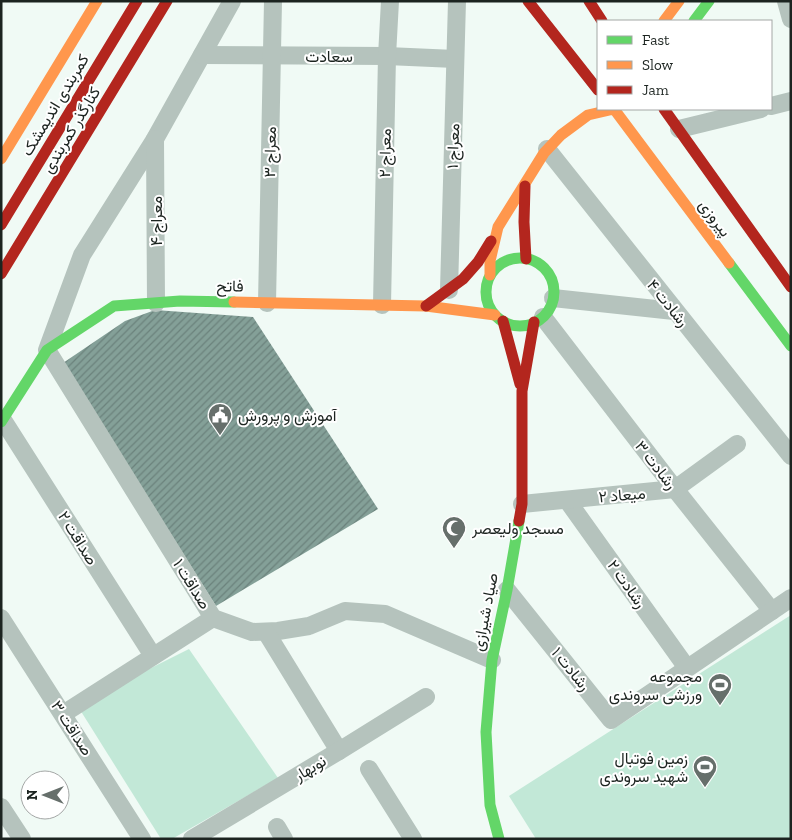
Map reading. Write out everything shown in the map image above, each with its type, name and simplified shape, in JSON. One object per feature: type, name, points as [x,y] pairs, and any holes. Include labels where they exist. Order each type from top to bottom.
[{"type":"street","name":"کمربندی اندیمشک","points":[[1,159],[97,1]]},
{"type":"street","name":"کمربندی اندیمشک","points":[[1,225],[137,1]]},
{"type":"street","name":"کنارگذر کمربندی","points":[[1,274],[167,1]]},
{"type":"street","points":[[2,421],[47,350],[82,255],[155,139],[232,1]]},
{"type":"street","name":"معراج ۳","points":[[267,303],[273,1]]},
{"type":"street","name":"معراج ۲","points":[[382,305],[387,56],[390,1]]},
{"type":"street","name":"معراج ۱","points":[[455,292],[455,59],[457,1]]},
{"type":"street","points":[[528,1],[597,91]]},
{"type":"street","points":[[589,1],[601,20]]},
{"type":"street","points":[[665,20],[679,1]]},
{"type":"street","points":[[695,20],[709,1]]},
{"type":"street","points":[[786,1],[791,20]]},
{"type":"street","name":"سعادت","points":[[202,55],[387,56],[455,59]]},
{"type":"street","points":[[588,115],[597,94]]},
{"type":"street","points":[[772,106],[791,101]]},
{"type":"street","points":[[426,306],[455,292],[482,258],[498,227],[526,182],[547,150],[561,135],[588,115],[610,110]]},
{"type":"street","name":"پیروزی","points":[[615,110],[791,346]]},
{"type":"street","name":"پیروزی","points":[[665,110],[791,287]]},
{"type":"street","points":[[679,129],[723,113],[752,110]]},
{"type":"street","name":"معراج ۴","points":[[155,139],[156,303]]},
{"type":"street","name":"رشادت ۴","points":[[547,150],[791,456]]},
{"type":"street","points":[[526,182],[523,210],[526,258]]},
{"type":"street","points":[[498,227],[485,283],[486,296],[489,306],[499,318],[522,391]]},
{"type":"street","points":[[426,306],[499,318],[513,325],[524,325],[538,320],[549,308],[553,298],[553,288],[547,273],[536,262],[526,258],[516,258],[496,267],[485,283]]},
{"type":"street","points":[[553,298],[674,311]]},
{"type":"street","name":"فاتح","points":[[47,350],[114,306],[180,302],[426,306]]},
{"type":"street","points":[[522,391],[538,320]]},
{"type":"street","name":"رشادت ۳","points":[[538,320],[772,611]]},
{"type":"street","name":"صداقت ۱","points":[[47,350],[213,618],[252,632],[266,632],[309,626],[345,611],[385,614],[492,660]]},
{"type":"street","name":"صیاد شیرازی","points":[[499,839],[490,805],[486,732],[492,660],[507,590],[522,504],[522,391]]},
{"type":"street","name":"صداقت ۲","points":[[2,421],[153,656]]},
{"type":"street","points":[[675,489],[737,444]]},
{"type":"street","name":"میعاد ۲","points":[[522,504],[675,489]]},
{"type":"street","name":"رشادت ۲","points":[[567,500],[687,668]]},
{"type":"street","name":"رشادت ۱","points":[[507,590],[611,720],[791,598]]},
{"type":"street","name":"صداقت ۳","points":[[1,618],[142,839]]},
{"type":"street","points":[[63,714],[213,618]]},
{"type":"street","points":[[266,632],[339,751]]},
{"type":"street","name":"نوبهار","points":[[192,839],[426,697]]},
{"type":"street","points":[[369,769],[413,839]]},
{"type":"street","points":[[1,807],[22,839]]},
{"type":"green space","name":"مجموعه ورزشی سروندی","points":[[791,615],[791,839],[536,839],[509,796]]},
{"type":"green space","points":[[189,649],[278,778],[172,839],[161,839],[77,705]]},
{"type":"building","name":"آموزش و پرورش","points":[[155,310],[253,317],[378,509],[216,606],[63,363],[125,321]]},
{"type":"traffic: fast","points":[[695,20],[709,1]]},
{"type":"traffic: fast","points":[[520,258],[533,261],[544,268],[551,279],[554,292],[551,305],[544,316],[533,323],[520,326],[507,323],[496,316],[489,305],[486,292],[489,279],[496,268],[507,261],[520,258]]},
{"type":"traffic: fast","points":[[729,263],[791,346]]},
{"type":"traffic: fast","points":[[1,422],[47,350],[114,306],[180,301],[234,302]]},
{"type":"traffic: fast","points":[[499,839],[490,805],[486,732],[492,660],[519,521]]},
{"type":"traffic: slow","points":[[1,159],[97,1]]},
{"type":"traffic: slow","points":[[665,20],[679,1]]},
{"type":"traffic: slow","points":[[490,275],[490,261],[498,227],[544,153],[561,135],[588,115],[610,110]]},
{"type":"traffic: slow","points":[[615,110],[729,263]]},
{"type":"traffic: slow","points":[[234,302],[426,306],[495,315]]},
{"type":"traffic: jam","points":[[1,225],[137,1]]},
{"type":"traffic: jam","points":[[1,274],[167,1]]},
{"type":"traffic: jam","points":[[528,1],[597,89]]},
{"type":"traffic: jam","points":[[589,1],[601,20]]},
{"type":"traffic: jam","points":[[665,110],[791,287]]},
{"type":"traffic: jam","points":[[525,186],[526,259]]},
{"type":"traffic: jam","points":[[426,306],[463,279],[478,262],[491,241]]},
{"type":"traffic: jam","points":[[503,321],[520,384]]},
{"type":"traffic: jam","points":[[519,521],[522,504],[522,391],[534,322]]},
{"type":"place","name":"آموزش و پرورش","points":[[220,436]]},
{"type":"place","name":"مسجد ولیعصر","points":[[454,549]]},
{"type":"place","name":"مجموعه ورزشی سروندی","points":[[720,706]]},
{"type":"place","name":"زمین فوتبال شهید سروندی","points":[[705,788]]}]
